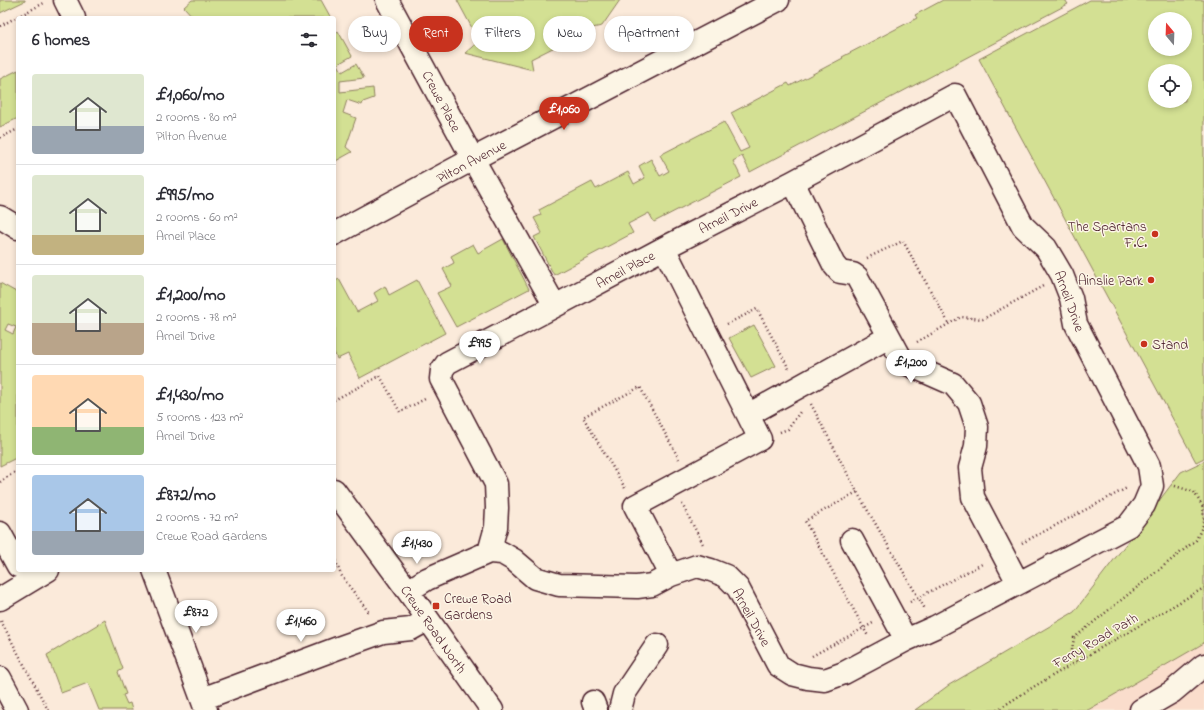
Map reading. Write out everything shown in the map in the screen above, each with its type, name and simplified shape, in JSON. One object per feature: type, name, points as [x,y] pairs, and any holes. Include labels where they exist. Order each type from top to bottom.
[{"type":"street","points":[[65,0],[73,16]]},
{"type":"street","name":"Crewe Place","points":[[387,0],[555,306]]},
{"type":"street","name":"Pilton Avenue","points":[[336,233],[473,159],[778,0]]},
{"type":"street","name":"Arneil Drive","points":[[489,552],[502,553],[514,560],[536,578],[559,585],[638,587],[652,584],[671,575],[697,566],[711,570],[726,576],[738,588],[778,664],[792,674],[825,680],[935,627],[1128,526],[1144,505],[1152,481],[1149,466],[1076,324],[1071,298],[1062,276],[1046,248],[1023,226],[955,95],[793,182],[664,248]]},
{"type":"street","points":[[793,182],[834,265],[840,272],[853,274],[857,277],[903,362],[953,384],[969,403],[977,426],[976,446],[970,468],[973,497],[1018,584]]},
{"type":"street","points":[[0,217],[16,227]]},
{"type":"street","name":"Arneil Place","points":[[489,552],[496,527],[496,484],[441,379],[442,370],[447,363],[664,248],[760,439],[635,506]]},
{"type":"street","points":[[748,415],[889,337]]},
{"type":"street","name":"Crewe Road North","points":[[336,493],[492,710]]},
{"type":"street","points":[[635,506],[671,575]]},
{"type":"street","points":[[0,533],[16,562]]},
{"type":"street","points":[[852,540],[906,640]]},
{"type":"street","points":[[408,591],[427,579],[489,552]]},
{"type":"street","points":[[155,572],[204,705],[338,648],[383,632],[411,629],[427,620]]},
{"type":"street","points":[[1,605],[22,573]]},
{"type":"street","points":[[620,710],[624,694],[657,645]]},
{"type":"street","points":[[1141,710],[1172,692],[1204,665]]},
{"type":"street","points":[[0,678],[17,710]]},
{"type":"path","points":[[20,16],[51,0]]},
{"type":"path","points":[[0,26],[16,18]]},
{"type":"path","points":[[0,138],[16,130]]},
{"type":"path","points":[[853,274],[859,262],[903,241],[949,324]]},
{"type":"path","points":[[707,333],[757,309],[799,387],[809,401],[857,492],[935,627]]},
{"type":"path","points":[[336,399],[380,376],[400,412],[446,388]]},
{"type":"path","points":[[635,506],[583,417],[640,387],[710,558],[711,570]]},
{"type":"path","points":[[0,482],[16,471]]},
{"type":"path","points":[[786,670],[918,597],[1002,553],[1152,481],[1194,492],[1203,506],[1204,522],[1196,540],[1074,638],[1072,650],[1077,661]]},
{"type":"path","points":[[336,563],[341,575],[383,632]]},
{"type":"path","name":"Ferry Road Path","points":[[997,710],[1077,661],[1204,588]]},
{"type":"path","points":[[1,605],[14,643],[48,710]]},
{"type":"shaded area","points":[[1204,643],[1204,710],[1088,710]]},
{"type":"green space","points":[[0,0],[25,0],[25,1],[0,13]]},
{"type":"green space","points":[[192,0],[321,0],[330,16],[192,16],[184,7]]},
{"type":"green space","points":[[457,0],[620,0],[609,16],[604,16],[604,23],[602,26],[596,27],[596,16],[543,16],[543,52],[545,52],[531,59],[533,70],[465,53],[471,48],[471,52],[535,52],[535,16],[471,16],[471,26]]},
{"type":"green space","points":[[943,0],[1065,0],[1068,4],[750,172],[742,156],[733,161],[741,177],[654,222],[649,213],[628,224],[633,233],[554,275],[534,237],[542,233],[534,218],[541,215],[539,210],[592,182],[596,189],[628,172],[634,184],[645,178],[639,166],[651,159],[660,176],[669,171],[660,155],[724,122],[740,152],[749,148],[731,113],[788,83],[790,86],[843,58],[842,57],[917,18],[915,15]]},
{"type":"green space","name":"Ainslie Park","points":[[1090,0],[1204,0],[1204,458],[1196,462],[979,59]]},
{"type":"green space","points":[[338,31],[348,49],[348,52],[350,52],[352,56],[338,64],[342,72],[356,64],[364,78],[340,81],[340,92],[373,88],[374,98],[363,102],[362,105],[347,100],[343,113],[356,118],[346,147],[352,152],[336,161],[336,32]]},
{"type":"green space","points":[[16,71],[16,119],[0,127],[0,79]]},
{"type":"green space","points":[[503,239],[529,289],[456,327],[437,293],[452,286],[443,269],[454,263],[451,256],[473,244],[478,253]]},
{"type":"green space","points":[[339,279],[357,312],[378,301],[374,293],[385,286],[389,295],[417,280],[445,333],[360,378],[348,354],[337,359],[336,357],[336,281]]},
{"type":"green space","points":[[0,283],[16,292],[16,327],[16,458],[0,466]],"holes":[[[8,324],[16,327],[13,334],[5,330]]]},
{"type":"green space","points":[[754,325],[776,366],[751,378],[729,338]]},
{"type":"green space","points":[[1204,461],[1204,643],[1088,710],[915,710],[949,685],[1074,612],[1181,472]]},
{"type":"green space","points":[[105,620],[123,669],[118,672],[126,694],[123,695],[127,704],[130,703],[132,710],[99,710],[88,683],[61,693],[47,655]]},
{"type":"place","name":"The Spartans F.C.","points":[[1155,234]]},
{"type":"place","name":"Ainslie Park","points":[[1151,280]]},
{"type":"place","name":"Stand","points":[[1144,344]]},
{"type":"place","name":"Crewe Road Gardens","points":[[436,606]]}]
